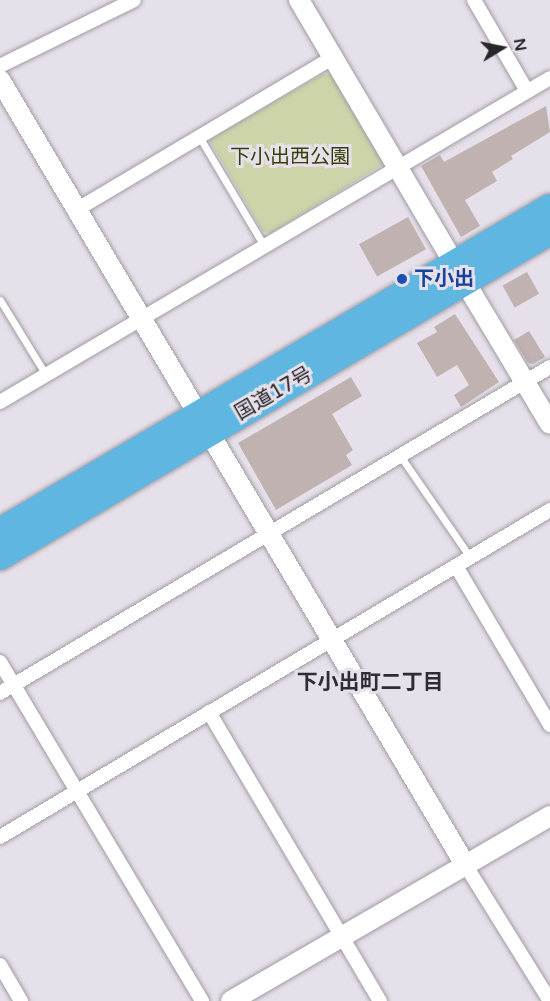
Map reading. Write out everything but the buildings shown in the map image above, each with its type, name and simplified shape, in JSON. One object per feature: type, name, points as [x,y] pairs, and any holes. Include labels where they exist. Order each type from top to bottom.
[{"type":"highway","name":"国道17号","points":[[0,557],[204,424],[460,273],[550,207]]},
{"type":"highway","name":"国道17号","points":[[460,273],[550,232]]},
{"type":"highway","name":"国道17号","points":[[0,531],[204,424]]},
{"type":"street","points":[[0,66],[134,0]]},
{"type":"street","points":[[298,0],[550,424]]},
{"type":"street","points":[[474,0],[527,91]]},
{"type":"street","points":[[76,210],[332,58]]},
{"type":"street","points":[[0,402],[550,78]]},
{"type":"street","points":[[0,80],[331,640],[549,1001]]},
{"type":"street","points":[[0,693],[550,367]]},
{"type":"street","points":[[0,837],[550,510]]},
{"type":"street","points":[[456,566],[549,721]]},
{"type":"street","points":[[0,662],[202,1001]]},
{"type":"street","points":[[209,712],[380,1001]]},
{"type":"street","points":[[231,1001],[341,934],[466,866],[550,816]]},
{"type":"street","points":[[0,965],[21,1001]]},
{"type":"lane","points":[[200,138],[264,246]]},
{"type":"lane","points":[[0,300],[46,375]]},
{"type":"lane","points":[[401,457],[470,557]]},
{"type":"green space","name":"下小出西公園","points":[[323,74],[332,74],[383,158],[382,165],[271,233],[263,232],[209,140]]},
{"type":"place","name":"下小出","points":[[402,279]]},
{"type":"district","name":"下小出町二丁目","points":[[370,683]]}]
